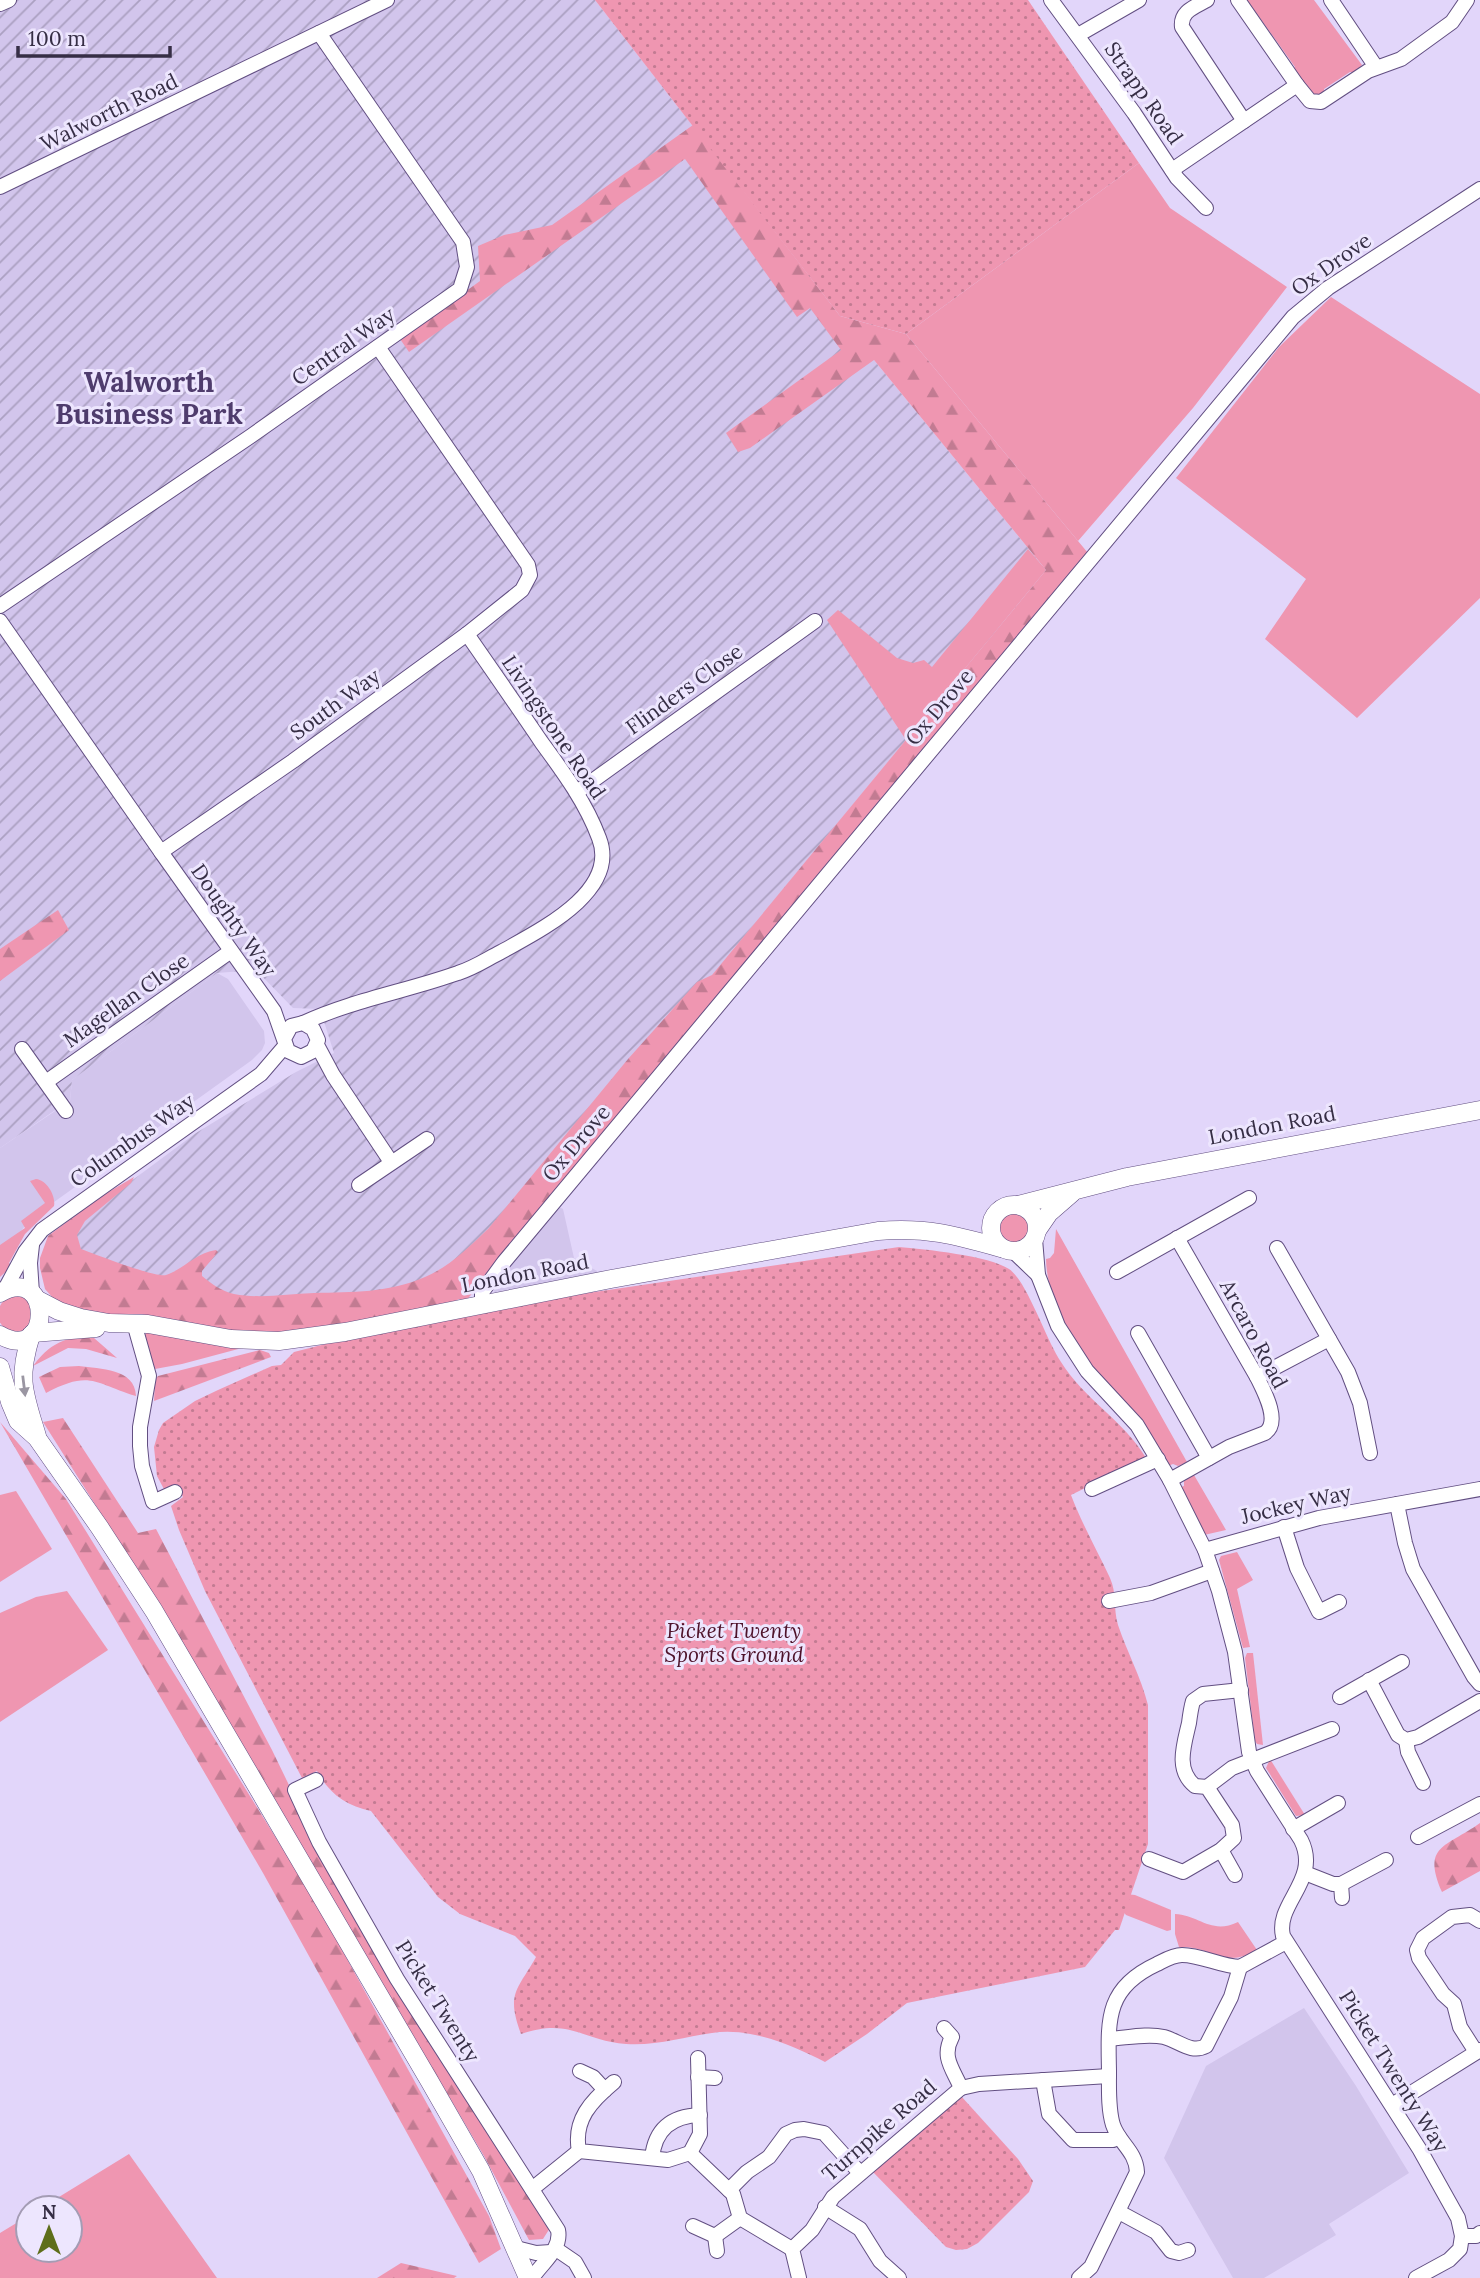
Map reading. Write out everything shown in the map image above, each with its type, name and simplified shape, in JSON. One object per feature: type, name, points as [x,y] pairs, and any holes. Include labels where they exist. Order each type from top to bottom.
[{"type":"main road","name":"London Road","points":[[950,1233],[993,1218],[1003,1207],[1185,1165],[1480,1110]]},
{"type":"main road","points":[[993,1218],[991,1234],[1008,1250],[1027,1248],[1049,1213],[1074,1191]]},
{"type":"main road","points":[[1018,1205],[1035,1216],[1037,1234]]},
{"type":"main road","name":"London Road","points":[[1,1292],[18,1288],[73,1317],[109,1323],[134,1323],[231,1339],[273,1342],[333,1334],[878,1231],[902,1229],[950,1233],[1008,1250]]},
{"type":"main road","points":[[35,1297],[41,1319],[32,1334],[23,1360],[22,1385],[37,1438]]},
{"type":"main road","name":"London Road","points":[[0,1335],[17,1340],[32,1334],[97,1328],[109,1323]]},
{"type":"main road","points":[[0,1367],[18,1421],[37,1438],[111,1544],[181,1655],[457,2128],[497,2204],[530,2278]]},
{"type":"street","points":[[0,4],[9,0]]},
{"type":"street","name":"Walworth Road","points":[[0,187],[387,0]]},
{"type":"street","name":"Strapp Road","points":[[1051,0],[1182,184],[1206,208]]},
{"type":"street","points":[[1078,35],[1139,0]]},
{"type":"street","points":[[1207,0],[1185,13],[1181,19],[1182,27],[1191,45],[1244,121]]},
{"type":"street","points":[[1238,0],[1297,85],[1310,101],[1321,103],[1376,67],[1401,59],[1452,22],[1461,2]]},
{"type":"street","points":[[1331,0],[1376,67]]},
{"type":"street","name":"Central Way","points":[[0,606],[460,289],[465,278],[466,253],[463,242],[319,33]]},
{"type":"street","points":[[1172,170],[1297,85]]},
{"type":"street","name":"Ox Drove","points":[[482,1304],[482,1292],[504,1262],[1293,317],[1328,288],[1480,189]]},
{"type":"street","name":"South Way","points":[[161,852],[293,761],[467,634],[522,590],[530,575],[528,565],[378,347]]},
{"type":"street","points":[[0,621],[161,852]]},
{"type":"street","name":"Flinders Close","points":[[577,792],[816,621]]},
{"type":"street","name":"Livingstone Road","points":[[299,1024],[387,992],[458,973],[477,965],[549,925],[576,904],[593,885],[602,861],[599,838],[577,792],[467,634]]},
{"type":"street","name":"Doughty Way","points":[[161,852],[274,1011],[285,1042]]},
{"type":"street","name":"Magellan Close","points":[[46,1082],[231,951]]},
{"type":"street","name":"Doughty Way","points":[[274,1011],[299,1024]]},
{"type":"street","points":[[332,1011],[310,1048],[292,1055],[285,1042],[286,1031],[299,1024],[310,1026],[310,1048],[333,1075],[391,1162]]},
{"type":"street","name":"Columbus Way","points":[[261,1074],[285,1042]]},
{"type":"street","name":"Columbus Way","points":[[1,1292],[32,1244],[51,1224],[261,1074],[310,1048]]},
{"type":"street","points":[[22,1049],[66,1111]]},
{"type":"street","points":[[359,1185],[427,1139]]},
{"type":"street","points":[[1116,1272],[1249,1198]]},
{"type":"street","points":[[1037,1234],[1038,1275],[1052,1312],[1073,1352],[1095,1380],[1128,1414],[1170,1480],[1205,1550],[1235,1652],[1244,1731],[1252,1760],[1305,1847],[1307,1859],[1305,1873],[1281,1925],[1286,1942],[1240,1967],[1184,1955],[1172,1957],[1141,1972],[1124,1986],[1114,2001],[1109,2024],[1112,2117],[1119,2137],[1134,2157],[1137,2172],[1091,2267],[1079,2278]]},
{"type":"street","name":"Arcaro Road","points":[[1170,1480],[1229,1447],[1265,1433],[1271,1427],[1272,1418],[1257,1377],[1177,1238]]},
{"type":"street","points":[[32,1244],[30,1263],[35,1297]]},
{"type":"street","points":[[1277,1248],[1348,1372],[1358,1396],[1370,1453]]},
{"type":"street","points":[[1008,1250],[1038,1275]]},
{"type":"street","points":[[134,1323],[149,1376],[139,1435],[142,1466],[153,1502],[176,1492]]},
{"type":"street","points":[[1138,1333],[1209,1458]]},
{"type":"street","points":[[1257,1377],[1329,1339]]},
{"type":"street","points":[[1092,1489],[1158,1459]]},
{"type":"street","name":"Jockey Way","points":[[1205,1550],[1319,1518],[1480,1489]]},
{"type":"street","points":[[1397,1504],[1413,1569],[1480,1684]]},
{"type":"street","points":[[1284,1527],[1297,1568],[1319,1612],[1339,1602]]},
{"type":"street","points":[[1109,1601],[1151,1593],[1212,1571]]},
{"type":"street","points":[[1340,1697],[1402,1662]]},
{"type":"street","points":[[1369,1680],[1398,1735],[1406,1740],[1418,1737],[1480,1701]]},
{"type":"street","points":[[1241,1690],[1203,1694],[1193,1701],[1184,1740],[1182,1766],[1191,1782],[1200,1788],[1207,1787],[1233,1768],[1332,1729]]},
{"type":"street","points":[[1406,1740],[1408,1752],[1423,1783]]},
{"type":"street","name":"Picket Twenty","points":[[316,1780],[295,1790],[319,1842],[397,1979],[558,2231],[560,2239],[554,2250]]},
{"type":"street","points":[[1149,1859],[1183,1872],[1221,1850],[1234,1838],[1234,1831],[1207,1787]]},
{"type":"street","points":[[1293,1829],[1338,1803]]},
{"type":"street","points":[[1418,1837],[1480,1804]]},
{"type":"street","points":[[1221,1850],[1235,1875]]},
{"type":"street","points":[[1305,1873],[1333,1884],[1342,1891],[1385,1860]]},
{"type":"street","points":[[1392,2105],[1478,2051],[1460,2026],[1454,2004],[1443,1994],[1419,1958],[1417,1950],[1423,1938],[1452,1917],[1466,1914],[1480,1921]]},
{"type":"street","name":"Picket Twenty Way","points":[[1286,1942],[1392,2105],[1449,2200],[1458,2218],[1462,2236]]},
{"type":"street","points":[[1109,2039],[1158,2037],[1195,2049],[1206,2046],[1231,1997],[1240,1967]]},
{"type":"street","name":"Turnpike Road","points":[[954,2035],[946,2056],[961,2088]]},
{"type":"street","points":[[532,2189],[579,2151],[673,2159],[691,2153],[699,2138],[701,2115],[698,2057]]},
{"type":"street","points":[[579,2151],[581,2120],[587,2108],[609,2086],[580,2071]]},
{"type":"street","name":"Turnpike Road","points":[[793,2249],[812,2230],[825,2207],[961,2088],[1109,2076]]},
{"type":"street","points":[[698,2077],[715,2078]]},
{"type":"street","points":[[1043,2080],[1049,2114],[1073,2140],[1113,2140],[1119,2137]]},
{"type":"street","points":[[652,2158],[657,2137],[667,2124],[681,2117],[701,2115]]},
{"type":"street","points":[[729,2190],[747,2172],[769,2157],[786,2134],[794,2130],[824,2133],[860,2174]]},
{"type":"street","points":[[691,2153],[704,2169],[729,2190],[735,2198],[740,2218],[793,2249],[797,2277]]},
{"type":"street","points":[[825,2207],[860,2229],[880,2261],[899,2278]]},
{"type":"street","points":[[1119,2212],[1156,2232],[1158,2247],[1174,2252],[1188,2250]]},
{"type":"street","points":[[693,2226],[716,2244],[740,2218]]},
{"type":"street","points":[[1426,2276],[1455,2255],[1460,2249],[1462,2236],[1476,2236],[1480,2233]]},
{"type":"street","points":[[516,2248],[536,2253],[554,2250],[575,2262],[584,2278]]},
{"type":"street","points":[[530,2278],[554,2250]]},
{"type":"shaded area","name":"Walworth Business Park","points":[[0,0],[595,0],[874,360],[1046,570],[450,1294],[183,1313],[75,1264],[65,1234],[103,1202],[196,1133],[296,1072],[334,1053],[320,1009],[293,1008],[256,970],[217,973],[72,1080],[70,1100],[0,1148]]},
{"type":"shaded area","points":[[217,973],[228,979],[264,1031],[265,1043],[262,1050],[252,1060],[29,1220],[3,1257],[0,1257],[0,1148],[70,1101],[72,1080]]},
{"type":"shaded area","points":[[556,1205],[563,1209],[574,1258],[597,1271],[598,1275],[496,1294],[492,1288]]},
{"type":"shaded area","points":[[1304,2008],[1409,2173],[1329,2224],[1336,2235],[1264,2278],[1233,2278],[1164,2158],[1206,2066]]},
{"type":"green space","points":[[595,0],[1028,0],[1139,163],[906,334],[840,316]]},
{"type":"green space","points":[[1247,0],[1314,0],[1362,65],[1354,73],[1350,72],[1324,89],[1324,95],[1314,97],[1292,69],[1295,67]]},
{"type":"green space","points":[[693,125],[840,316],[906,334],[1088,553],[465,1302],[459,1299],[449,1304],[287,1335],[222,1330],[141,1314],[99,1314],[66,1305],[53,1298],[45,1289],[40,1268],[40,1258],[48,1236],[100,1197],[134,1177],[131,1183],[85,1221],[77,1235],[81,1249],[160,1275],[166,1275],[209,1251],[216,1250],[218,1252],[202,1271],[202,1276],[225,1291],[254,1296],[384,1289],[425,1277],[450,1262],[488,1229],[628,1059],[697,982],[712,975],[1046,570],[874,360],[750,448],[738,452],[726,433],[841,350],[810,308],[797,317],[685,159],[409,352],[400,339],[480,281],[478,246],[504,235],[552,225]]},
{"type":"green space","points":[[1139,163],[1170,208],[1287,287],[1193,408],[1078,541],[906,334]]},
{"type":"green space","points":[[1331,297],[1480,394],[1480,598],[1357,718],[1265,639],[1306,579],[1176,478],[1279,347]]},
{"type":"green space","points":[[1028,549],[1046,570],[906,740],[827,620],[838,610],[897,658],[913,663],[924,660],[932,667]]},
{"type":"green space","points":[[58,910],[69,930],[0,981],[0,949]]},
{"type":"green space","points":[[36,1179],[44,1182],[50,1189],[54,1206],[25,1234],[9,1263],[12,1266],[0,1277],[0,1245],[25,1228],[21,1221],[45,1203],[30,1181]]},
{"type":"green space","points":[[1014,1211],[1027,1216],[1032,1229],[1027,1242],[1014,1247],[1001,1242],[996,1229],[1001,1216]]},
{"type":"green space","points":[[1056,1229],[1187,1462],[1168,1466],[1074,1341],[1050,1286],[1046,1259],[1054,1253]]},
{"type":"green space","name":"Picket Twenty Sports Ground","points":[[899,1247],[987,1260],[1009,1269],[1023,1286],[1055,1352],[1070,1375],[1127,1433],[1146,1458],[1071,1495],[1112,1584],[1118,1625],[1148,1705],[1148,1844],[1119,1930],[1115,1930],[1085,1967],[907,2003],[825,2062],[785,2044],[741,2033],[712,2033],[637,2044],[611,2042],[564,2029],[538,2029],[521,2034],[514,2001],[519,1985],[536,1957],[515,1936],[460,1914],[438,1897],[371,1811],[340,1798],[327,1786],[317,1771],[302,1778],[205,1591],[179,1530],[171,1506],[183,1497],[178,1488],[165,1491],[157,1476],[154,1447],[159,1430],[163,1423],[195,1401],[272,1366],[281,1365],[294,1352],[357,1336],[561,1297]]},
{"type":"green space","points":[[16,1296],[28,1302],[34,1314],[28,1326],[16,1332],[4,1326],[-2,1314],[4,1302]]},
{"type":"green space","points":[[148,1331],[242,1348],[155,1369],[143,1337]]},
{"type":"green space","points":[[76,1337],[94,1338],[117,1358],[86,1349],[68,1348],[33,1366],[52,1347]]},
{"type":"green space","points":[[260,1350],[269,1353],[271,1357],[154,1401],[155,1380],[158,1376]]},
{"type":"green space","points":[[60,1367],[106,1369],[123,1375],[130,1380],[136,1396],[101,1383],[83,1380],[46,1393],[39,1377]]},
{"type":"green space","points":[[63,1418],[138,1533],[156,1529],[272,1750],[318,1845],[550,2228],[543,2239],[529,2240],[484,2156],[165,1615],[43,1422]]},
{"type":"green space","points":[[0,1422],[66,1499],[315,1901],[489,2216],[501,2249],[479,2263],[263,1873]]},
{"type":"green space","points":[[1194,1475],[1226,1530],[1204,1535],[1181,1487],[1184,1486],[1184,1481]]},
{"type":"green space","points":[[16,1491],[52,1549],[0,1582],[0,1495]]},
{"type":"green space","points":[[1237,1552],[1253,1580],[1237,1589],[1250,1647],[1243,1648],[1219,1560],[1221,1556]]},
{"type":"green space","points":[[67,1591],[108,1650],[0,1722],[0,1613],[36,1597]]},
{"type":"green space","points":[[1247,1653],[1253,1653],[1263,1745],[1255,1741],[1245,1658]]},
{"type":"green space","points":[[1270,1759],[1305,1815],[1296,1816],[1266,1768]]},
{"type":"green space","points":[[1480,1823],[1480,1871],[1442,1892],[1436,1877],[1436,1856],[1447,1843]]},
{"type":"green space","points":[[1107,1892],[1135,1895],[1171,1910],[1171,1930],[1167,1931],[1126,1915]]},
{"type":"green space","points":[[1175,1914],[1220,1926],[1238,1922],[1257,1950],[1235,1958],[1190,1947],[1179,1947],[1175,1934]]},
{"type":"green space","points":[[961,2096],[1018,2159],[1033,2181],[1029,2192],[978,2243],[967,2249],[956,2250],[946,2247],[873,2172]]},
{"type":"green space","points":[[129,2154],[217,2278],[0,2278],[0,2233],[14,2224],[14,2264],[84,2264],[84,2194],[64,2194]]},
{"type":"green space","points":[[401,2263],[457,2276],[377,2278]]},
{"type":"district","name":"Walworth Business Park","points":[[149,398]]}]
